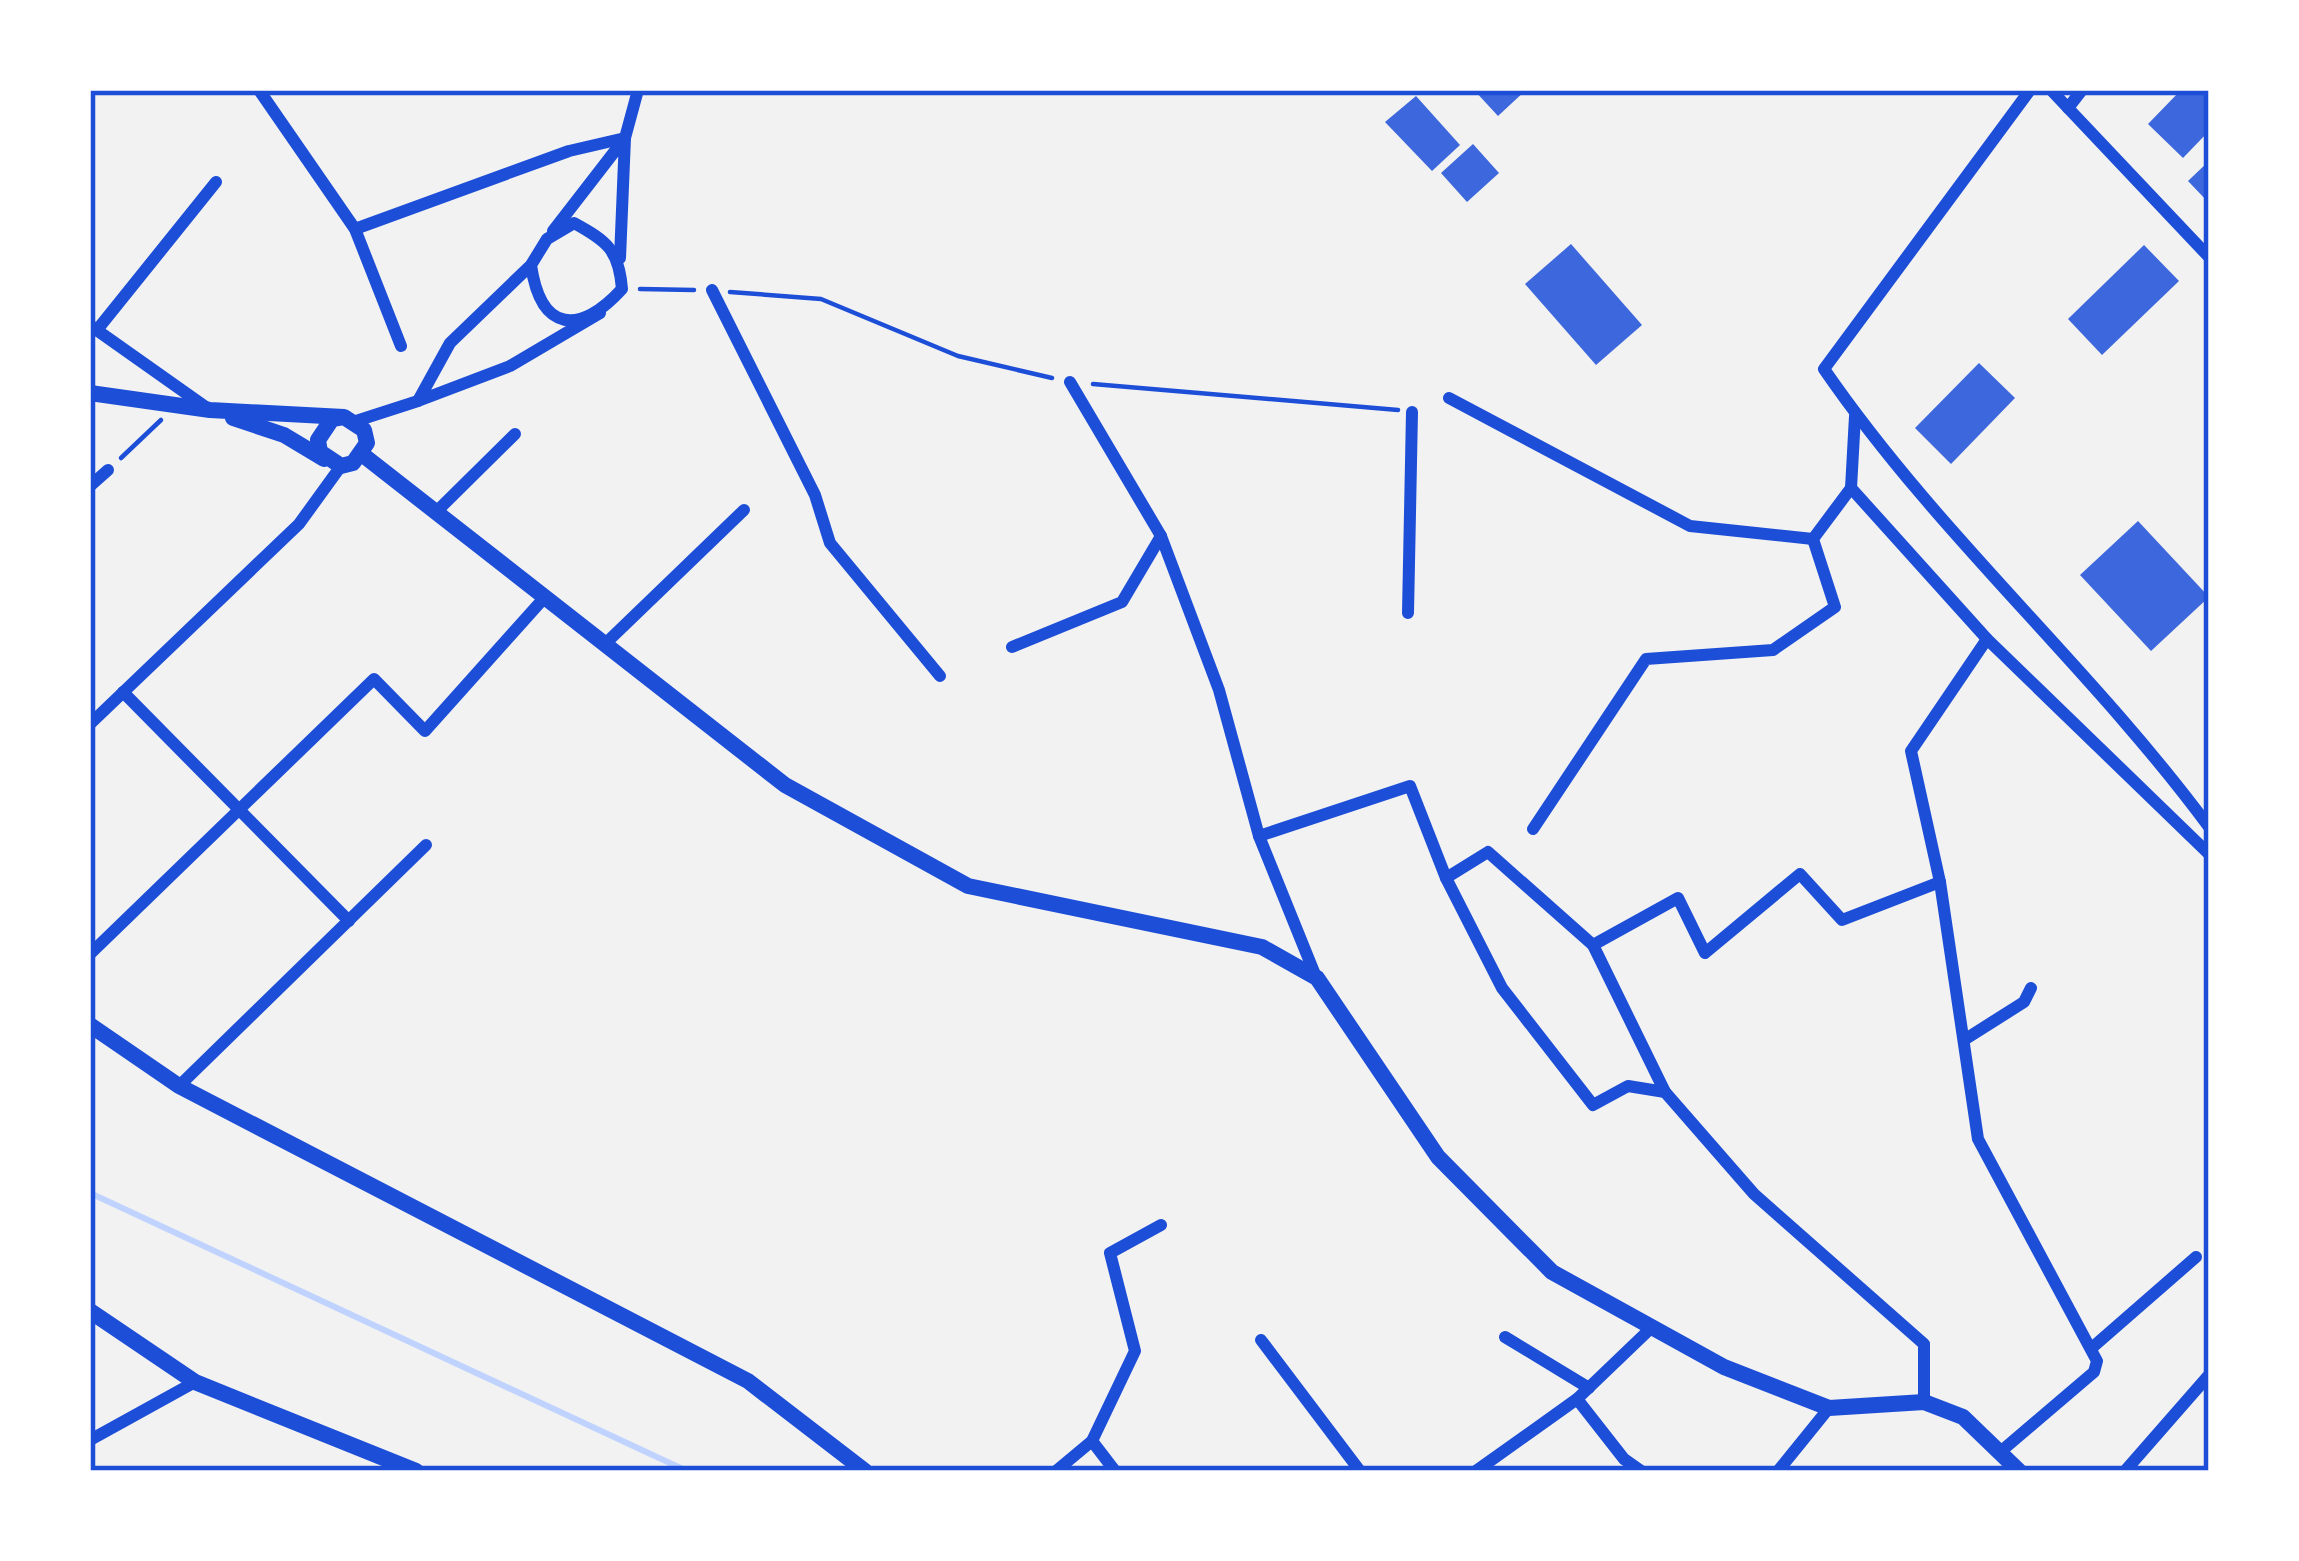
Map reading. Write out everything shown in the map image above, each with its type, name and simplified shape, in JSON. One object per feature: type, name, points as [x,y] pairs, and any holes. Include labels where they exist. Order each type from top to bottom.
[{"type":"street","points":[[334,464],[318,440],[322,428],[418,401],[509,366],[600,313],[622,289],[625,138],[638,90]]},
{"type":"street","points":[[2030,90],[1824,370],[1961,547],[2159,760],[2209,827]]},
{"type":"street","points":[[2051,90],[2209,256]]},
{"type":"street","points":[[2068,108],[2082,90]]},
{"type":"street","points":[[265,92],[355,229],[401,346]]},
{"type":"street","points":[[355,229],[569,151],[625,138]]},
{"type":"street","points":[[418,401],[450,343],[531,265],[625,138]]},
{"type":"street","points":[[216,182],[93,328],[210,410],[284,435],[334,464]]},
{"type":"street","points":[[547,239],[574,224],[608,241],[620,260]]},
{"type":"street","points":[[531,265],[539,299],[557,319],[574,323],[600,313]]},
{"type":"street","points":[[712,290],[814,495],[830,543],[940,676]]},
{"type":"street","points":[[1070,382],[1161,536],[1219,690],[1259,836],[1317,978],[1438,1157],[1552,1272],[1649,1330],[1724,1367],[1829,1408],[1924,1402],[1963,1417],[2018,1471]]},
{"type":"street","points":[[90,393],[210,410],[350,419],[364,430],[363,455]]},
{"type":"street","points":[[1449,398],[1690,526],[1813,539]]},
{"type":"street","points":[[1408,613],[1412,412]]},
{"type":"street","points":[[1813,539],[1851,488],[1855,415]]},
{"type":"street","points":[[435,513],[514,434]]},
{"type":"street","points":[[90,724],[299,524],[334,464],[363,455]]},
{"type":"street","points":[[363,455],[785,785],[968,886],[1262,947],[1317,978]]},
{"type":"street","points":[[90,486],[108,470]]},
{"type":"street","points":[[1851,488],[1987,639],[2209,854]]},
{"type":"street","points":[[606,644],[744,510]]},
{"type":"street","points":[[1012,647],[1122,602],[1161,536]]},
{"type":"street","points":[[1533,829],[1646,659],[1773,650],[1835,607],[1813,539]]},
{"type":"street","points":[[90,954],[374,680],[425,731],[545,597]]},
{"type":"street","points":[[1987,639],[1911,752],[1940,882],[1978,1139],[2094,1346],[2094,1372],[1999,1453]]},
{"type":"street","points":[[123,692],[349,921]]},
{"type":"street","points":[[1259,836],[1410,786],[1446,878],[1502,988],[1593,1105],[1628,1086],[1665,1092]]},
{"type":"street","points":[[179,1086],[426,845]]},
{"type":"street","points":[[1446,878],[1488,852],[1592,944],[1665,1092],[1754,1194],[1924,1344],[1924,1402]]},
{"type":"street","points":[[1592,944],[1678,898],[1705,953],[1800,874],[1843,920],[1940,882]]},
{"type":"street","points":[[1964,1040],[2024,1002],[2031,988]]},
{"type":"street","points":[[90,1025],[179,1086],[748,1381],[865,1471]]},
{"type":"street","points":[[1056,1471],[1092,1441],[1135,1351],[1110,1253],[1161,1225]]},
{"type":"street","points":[[2094,1346],[2196,1258]]},
{"type":"street","points":[[90,1311],[195,1382],[416,1471]]},
{"type":"street","points":[[1476,1471],[1577,1400],[1649,1330]]},
{"type":"street","points":[[1505,1337],[1588,1388]]},
{"type":"street","points":[[1261,1340],[1360,1471]]},
{"type":"street","points":[[2126,1471],[2209,1375]]},
{"type":"street","points":[[90,1440],[195,1382]]},
{"type":"street","points":[[1577,1400],[1624,1460],[1641,1471]]},
{"type":"street","points":[[1778,1471],[1829,1408]]},
{"type":"street","points":[[1092,1441],[1115,1471]]},
{"type":"path","points":[[622,289],[820,299],[958,356],[1070,382],[1412,412]]},
{"type":"path","points":[[108,470],[178,404]]},
{"type":"building","points":[[1474,90],[1526,90],[1498,116]]},
{"type":"building","points":[[2181,90],[2209,90],[2209,131],[2183,158],[2148,124]]},
{"type":"building","points":[[1416,96],[1460,145],[1432,171],[1385,122]]},
{"type":"building","points":[[1473,144],[1499,173],[1467,202],[1441,173]]},
{"type":"building","points":[[2209,161],[2209,203],[2188,181]]},
{"type":"building","points":[[1571,244],[1642,325],[1596,365],[1525,284]]},
{"type":"building","points":[[2144,245],[2179,281],[2102,355],[2068,319]]},
{"type":"building","points":[[1979,363],[2015,398],[1951,464],[1915,428]]},
{"type":"building","points":[[2138,521],[2209,597],[2151,651],[2080,575]]},
{"type":"waterway","points":[[90,1193],[687,1471]]}]
